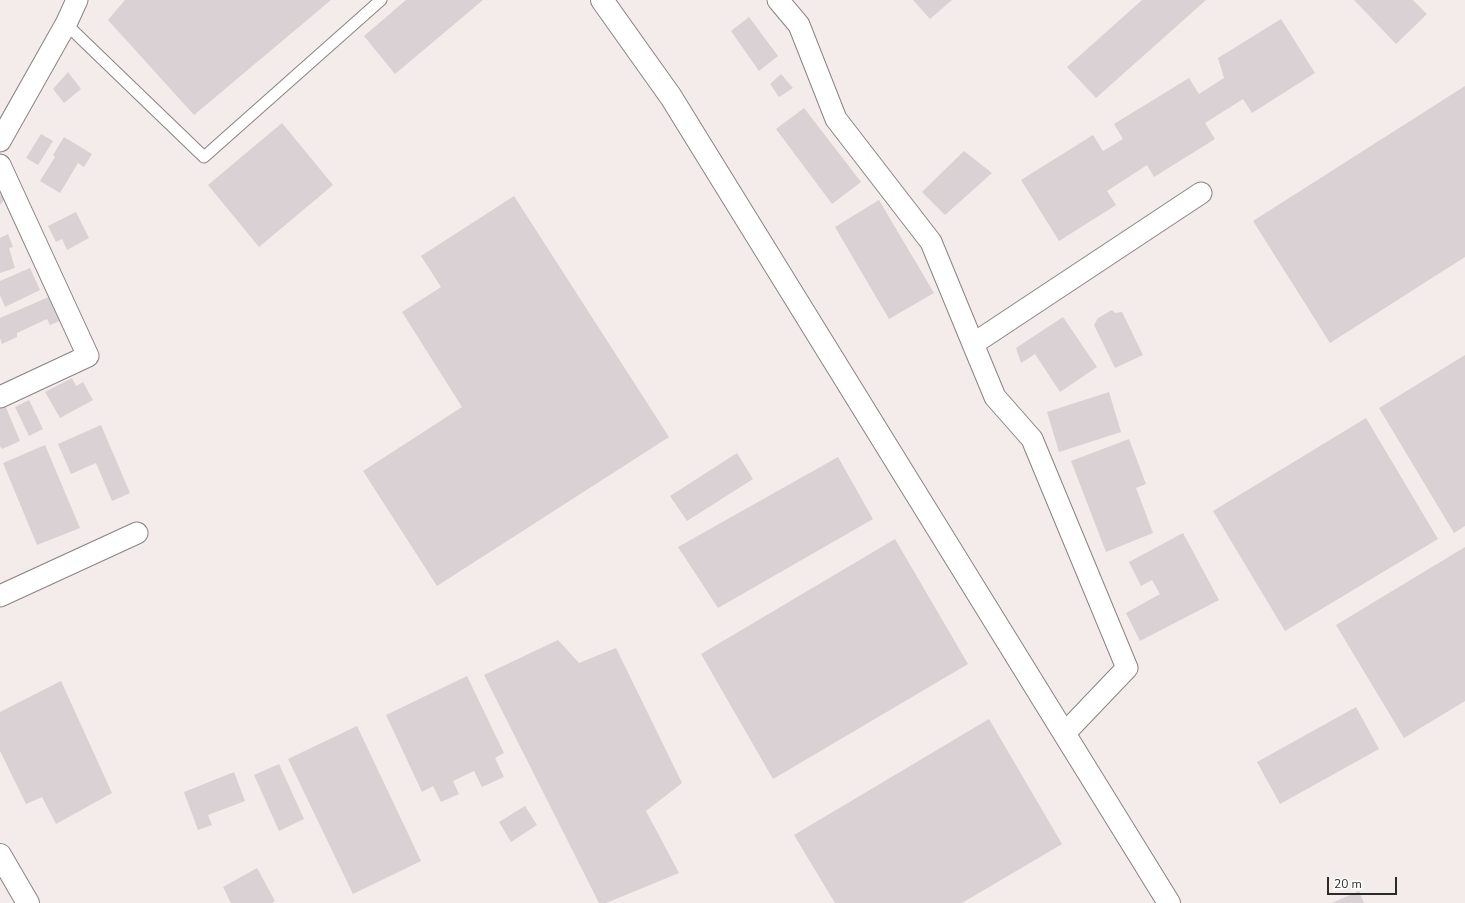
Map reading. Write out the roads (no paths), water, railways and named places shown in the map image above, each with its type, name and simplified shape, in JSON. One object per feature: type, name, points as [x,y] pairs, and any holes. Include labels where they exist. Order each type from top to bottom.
[{"type":"street","points":[[0,141],[66,24],[77,0]]},
{"type":"street","points":[[602,0],[671,96],[1170,903]]},
{"type":"street","points":[[778,0],[799,25],[836,119],[931,242],[995,397],[1032,439],[1127,668],[1065,733]]},
{"type":"street","points":[[0,164],[88,356],[0,396]]},
{"type":"street","points":[[973,344],[1201,193]]},
{"type":"street","points":[[0,596],[137,533]]},
{"type":"street","points":[[0,855],[28,903]]},
{"type":"lane","points":[[66,24],[204,157],[381,0]]}]
